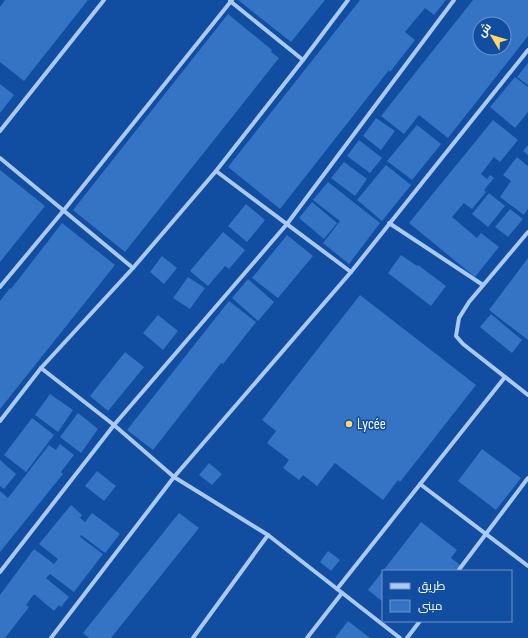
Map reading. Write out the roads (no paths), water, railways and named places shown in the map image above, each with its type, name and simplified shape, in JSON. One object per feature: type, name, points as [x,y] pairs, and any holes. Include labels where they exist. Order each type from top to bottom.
[{"type":"street","points":[[0,131],[104,0]]},
{"type":"street","points":[[0,287],[64,210],[231,0],[303,60]]},
{"type":"street","points":[[0,421],[41,368],[133,268],[216,171],[348,0]]},
{"type":"street","points":[[0,572],[114,425],[287,224],[454,0]]},
{"type":"street","points":[[51,638],[174,477],[351,272],[528,50]]},
{"type":"street","points":[[0,158],[133,268]]},
{"type":"street","points":[[216,171],[351,272]]},
{"type":"street","points":[[389,223],[483,285]]},
{"type":"street","points":[[528,232],[483,285],[459,318],[456,336],[463,344],[528,395]]},
{"type":"street","points":[[41,368],[114,425],[174,477],[268,535],[400,638]]},
{"type":"street","points":[[337,589],[505,377]]},
{"type":"street","points":[[459,570],[528,478]]},
{"type":"street","points":[[420,484],[528,566]]},
{"type":"street","points":[[193,638],[268,535]]},
{"type":"street","points":[[307,638],[342,593]]},
{"type":"street","points":[[407,638],[419,622]]},
{"type":"place","name":"Lycée","points":[[349,424]]}]
